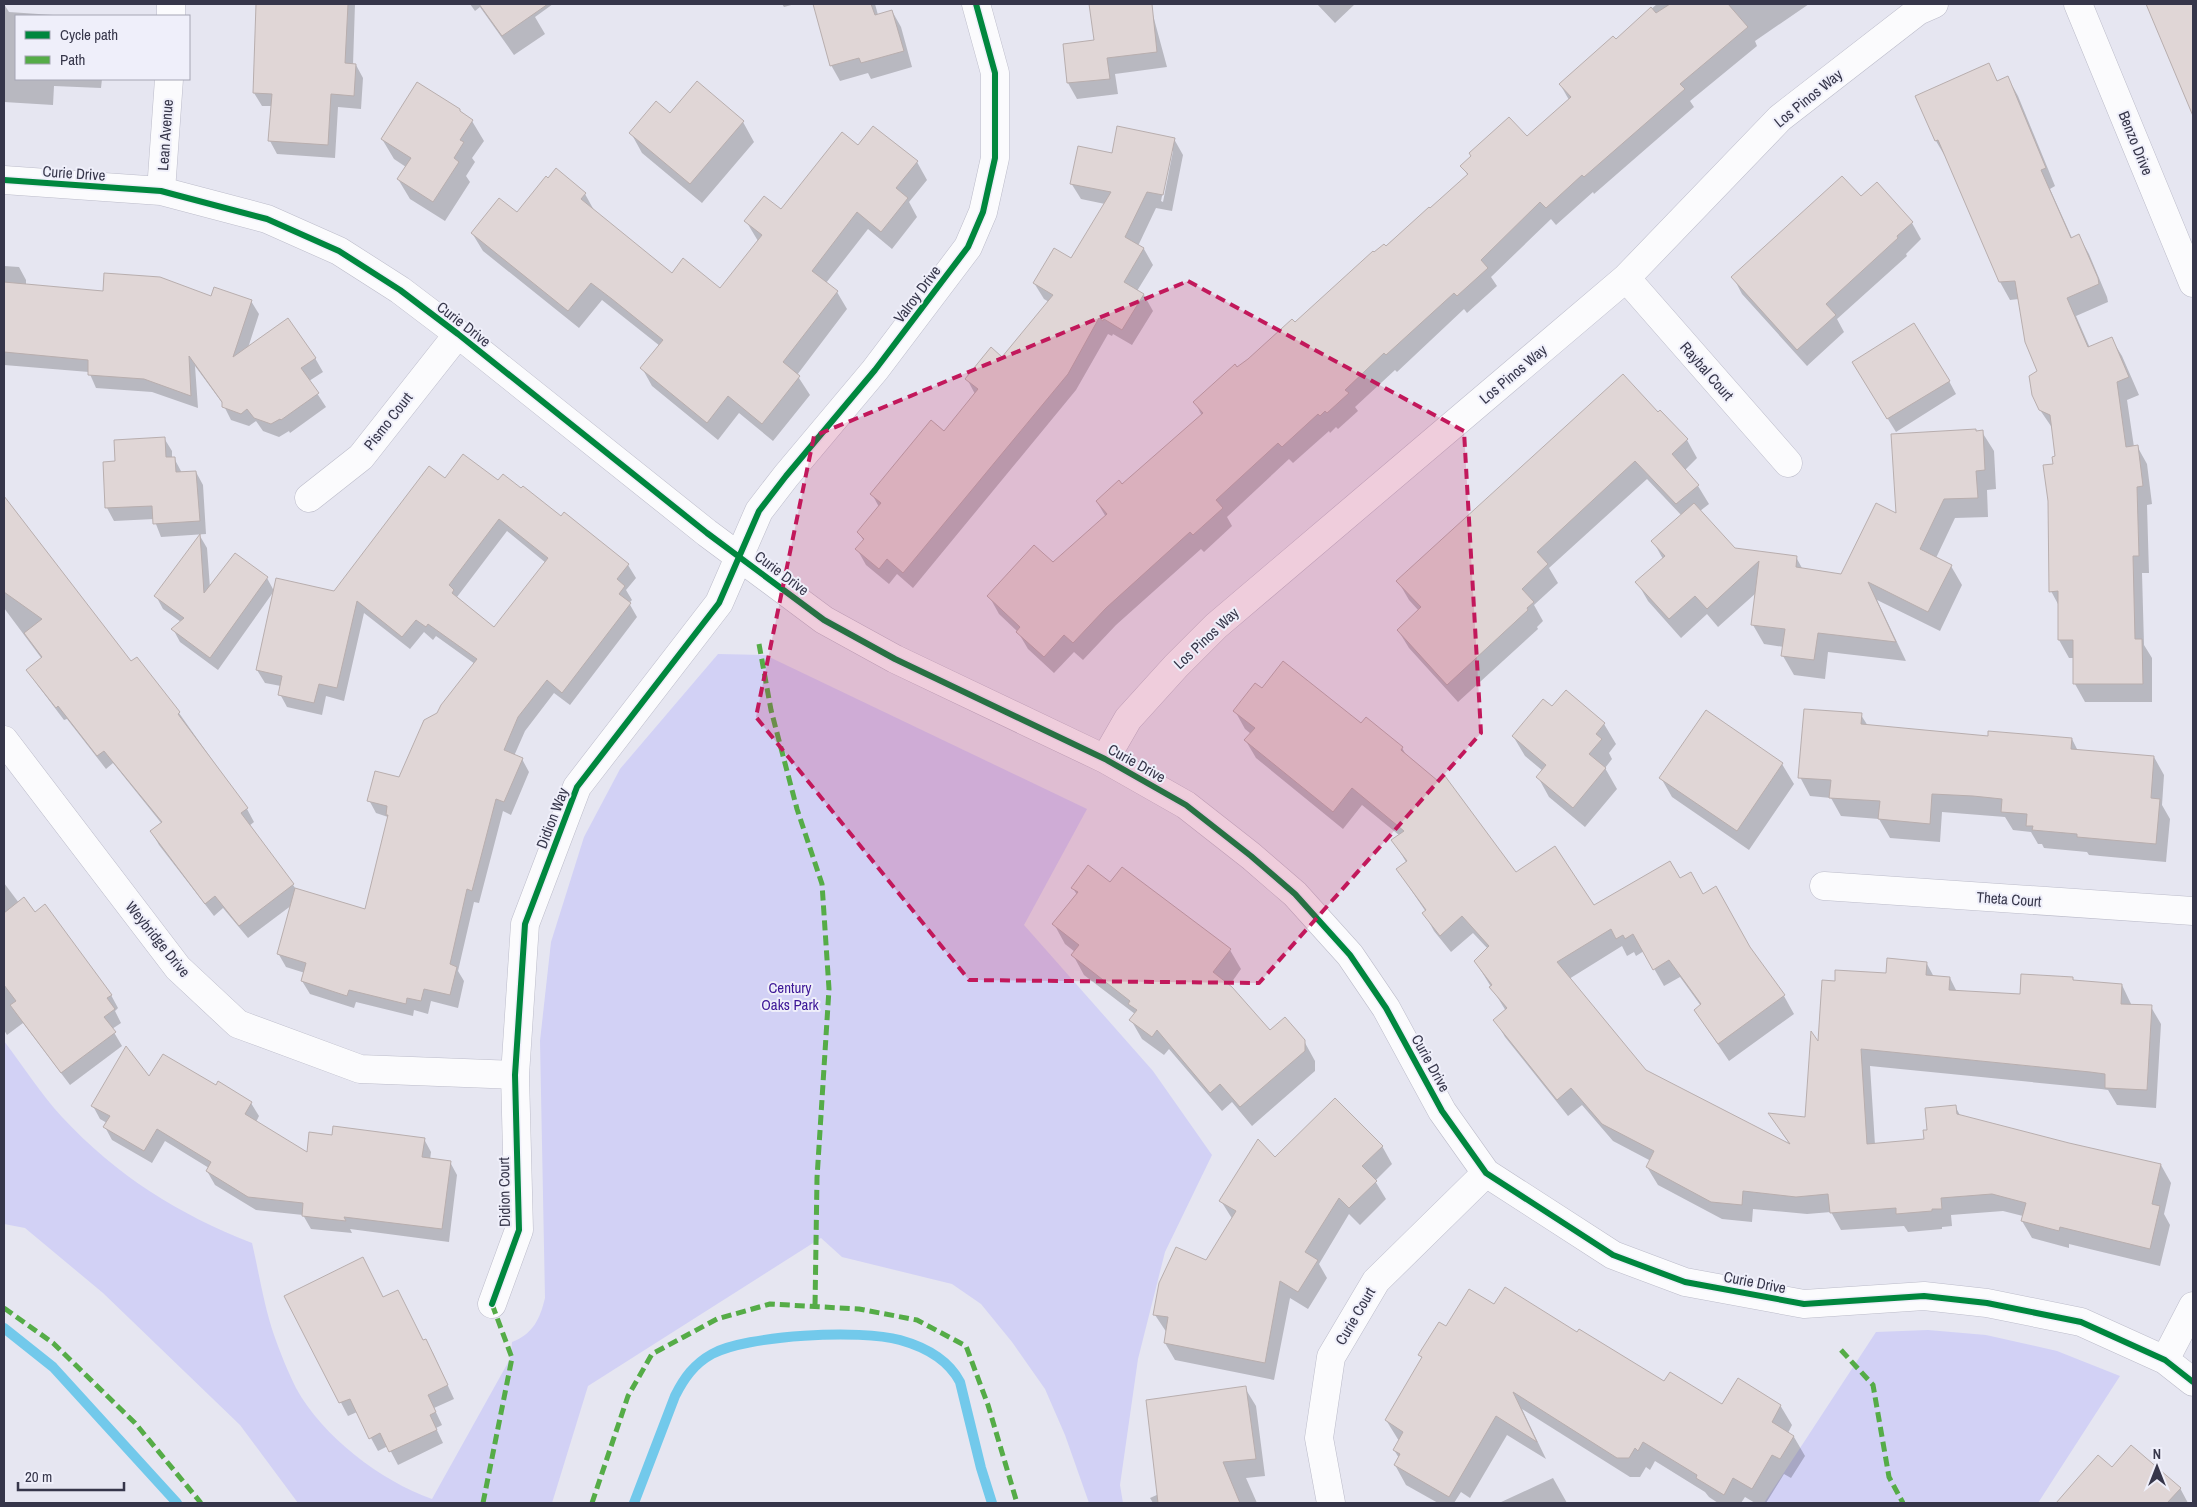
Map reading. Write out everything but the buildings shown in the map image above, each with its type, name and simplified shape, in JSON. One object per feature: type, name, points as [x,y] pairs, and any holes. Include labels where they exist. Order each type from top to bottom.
[{"type":"street","name":"Valroy Drive","points":[[739,557],[759,511],[875,370],[968,246],[982,212],[995,158],[995,73],[976,4]]},
{"type":"street","name":"Los Pinos Way","points":[[1105,759],[1128,719],[1176,666],[1216,626],[1626,278],[1780,118],[1918,11],[1934,4]]},
{"type":"street","name":"Benzo Drive","points":[[2078,4],[2193,283]]},
{"type":"street","name":"Lean Avenue","points":[[162,191],[168,80]]},
{"type":"street","name":"Curie Drive","points":[[4,180],[162,191],[267,219],[339,251],[400,290],[458,334],[739,557],[824,620],[887,655],[1105,759],[1186,805],[1251,856],[1295,894],[1350,955],[1386,1008],[1442,1111],[1486,1173],[1613,1255],[1685,1282],[1804,1304],[1924,1296],[1987,1303],[2081,1322],[2165,1360],[2193,1382]]},
{"type":"street","name":"Raybal Court","points":[[1626,278],[1788,463]]},
{"type":"street","name":"Pismo Court","points":[[309,498],[361,457],[458,334]]},
{"type":"street","name":"Didion Way","points":[[514,1076],[525,924],[577,787],[719,603],[739,557]]},
{"type":"street","name":"Weybridge Drive","points":[[4,740],[178,968],[238,1024],[360,1069],[514,1076]]},
{"type":"street","name":"Theta Court","points":[[1824,886],[2193,911]]},
{"type":"street","name":"Didion Court","points":[[492,1304],[519,1230],[514,1076]]},
{"type":"street","name":"Curie Court","points":[[1331,1503],[1319,1438],[1331,1358],[1376,1281],[1486,1173]]},
{"type":"street","points":[[2165,1360],[2193,1306]]},
{"type":"highlighted area","points":[[1188,281],[1464,431],[1481,733],[1259,983],[969,980],[756,717],[814,436]]},
{"type":"green space","name":"Century Oaks Park","points":[[718,654],[765,655],[1087,809],[1024,925],[1153,1071],[1212,1155],[1165,1252],[1138,1359],[1120,1485],[1123,1503],[1089,1503],[1065,1435],[1045,1389],[1012,1342],[981,1304],[952,1284],[842,1257],[821,1238],[588,1386],[552,1503],[298,1503],[240,1425],[103,1293],[25,1228],[4,1224],[4,1041],[54,1108],[104,1158],[174,1206],[225,1232],[252,1243],[270,1324],[293,1382],[307,1406],[337,1439],[373,1469],[393,1481],[432,1499],[510,1359],[512,1342],[525,1335],[534,1325],[541,1313],[545,1298],[540,1041],[551,942],[584,837],[620,769]]},
{"type":"green space","points":[[1928,1330],[1986,1335],[2057,1351],[2120,1376],[2038,1503],[1764,1503],[1876,1332]]},
{"type":"waterway","points":[[4,1328],[53,1367],[177,1503]]},
{"type":"waterway","points":[[634,1503],[675,1396],[686,1377],[700,1362],[728,1347],[750,1342],[776,1338],[832,1335],[859,1335],[900,1340],[927,1350],[949,1367],[960,1382],[981,1468],[992,1503]]},
{"type":"marked path","points":[[759,644],[771,710],[797,809],[822,884],[829,989],[817,1178],[815,1307]]},
{"type":"marked path","points":[[483,1503],[512,1358],[492,1304]]},
{"type":"marked path","points":[[592,1503],[628,1396],[652,1354],[717,1319],[770,1304],[859,1309],[917,1320],[966,1346],[988,1405],[1017,1503]]},
{"type":"marked path","points":[[4,1308],[53,1343],[135,1423],[201,1503]]},
{"type":"marked path","points":[[1841,1350],[1873,1385],[1889,1477],[1903,1503]]},
{"type":"cycle path","points":[[492,1304],[519,1230],[515,1075],[525,924],[577,787],[719,603],[759,511],[875,370],[968,247],[983,212],[995,158],[995,73],[976,4]]},
{"type":"cycle path","points":[[4,180],[161,191],[267,219],[339,251],[400,290],[458,334],[707,533],[824,620],[895,659],[1105,759],[1186,805],[1251,856],[1295,894],[1350,955],[1386,1008],[1442,1111],[1486,1173],[1613,1255],[1685,1282],[1804,1304],[1924,1296],[1987,1303],[2081,1322],[2165,1360],[2193,1382]]}]
